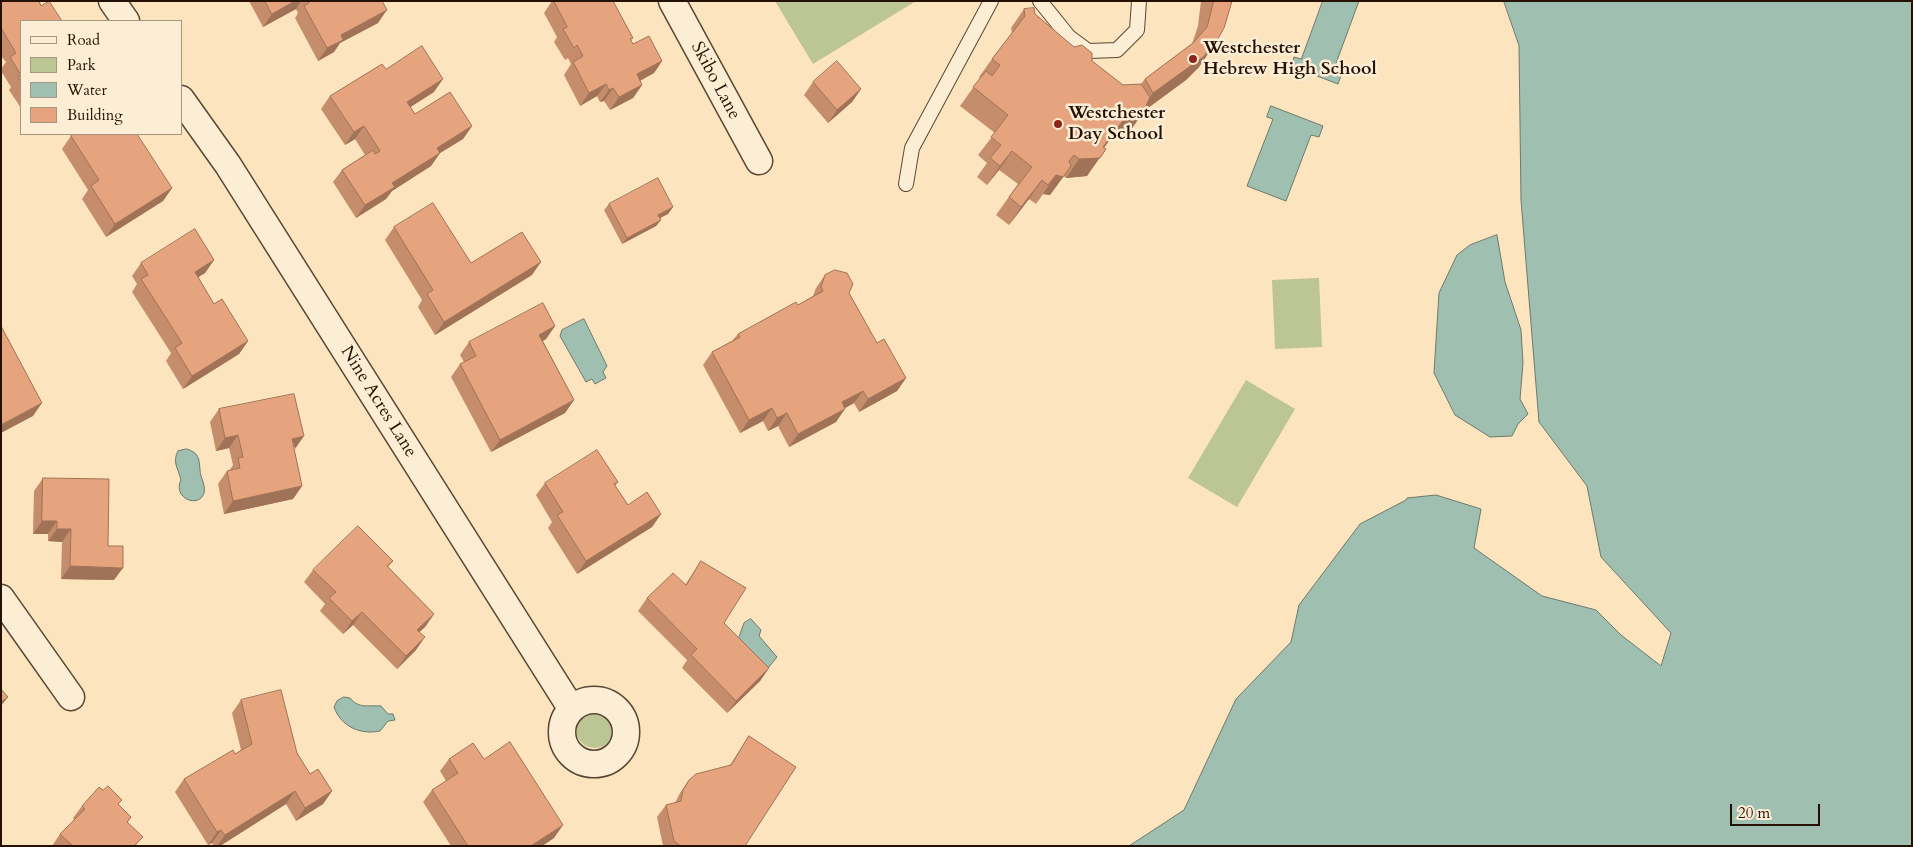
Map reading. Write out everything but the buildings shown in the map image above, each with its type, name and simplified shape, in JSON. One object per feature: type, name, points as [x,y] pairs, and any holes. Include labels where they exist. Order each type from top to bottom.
[{"type":"street","points":[[112,1],[125,20]]},
{"type":"street","name":"Skibo Lane","points":[[672,1],[759,161]]},
{"type":"street","name":"Nine Acres Lane","points":[[182,100],[228,165],[572,708]]},
{"type":"street","points":[[1,598],[71,697]]},
{"type":"lane","points":[[906,184],[912,148],[991,1]]},
{"type":"lane","points":[[1040,1],[1069,37],[1088,51],[1117,50],[1137,30],[1139,1]]},
{"type":"green space","points":[[775,1],[916,1],[813,64]]},
{"type":"green space","points":[[1319,278],[1322,347],[1275,349],[1272,280]]},
{"type":"green space","points":[[1246,380],[1295,409],[1237,507],[1188,478]]},
{"type":"green space","points":[[595,710],[609,715],[614,729],[609,743],[595,748],[581,743],[576,729],[581,715]]},
{"type":"water","points":[[1323,1],[1359,1],[1335,66],[1343,70],[1338,84],[1291,66],[1294,57],[1301,59]]},
{"type":"water","points":[[1504,1],[1912,1],[1912,846],[1129,846],[1184,810],[1236,699],[1291,642],[1299,605],[1360,524],[1407,498],[1436,495],[1481,509],[1474,548],[1542,596],[1596,610],[1621,635],[1661,666],[1671,633],[1601,557],[1587,486],[1539,422],[1521,200],[1519,46]]},
{"type":"water","points":[[1271,106],[1323,126],[1319,137],[1311,135],[1286,201],[1247,186],[1273,119],[1267,117]]},
{"type":"water","points":[[1497,235],[1505,282],[1521,330],[1523,363],[1520,399],[1528,414],[1518,424],[1512,436],[1490,437],[1455,415],[1434,373],[1439,293],[1457,255],[1470,245]]},
{"type":"water","points":[[584,319],[607,366],[603,372],[606,378],[595,384],[592,379],[586,382],[560,336],[562,330]]},
{"type":"water","points":[[187,449],[198,456],[204,487],[204,493],[201,498],[192,501],[180,492],[181,480],[176,465],[178,451]]},
{"type":"water","points":[[751,619],[761,630],[759,636],[777,657],[764,673],[736,645],[744,623]]},
{"type":"water","points":[[344,697],[350,698],[360,705],[381,706],[388,714],[393,714],[395,720],[388,721],[380,731],[366,732],[352,728],[341,720],[334,707],[337,701]]},
{"type":"place","name":"Westchester Hebrew High School","points":[[1193,59]]},
{"type":"place","name":"Westchester Day School","points":[[1058,124]]}]
